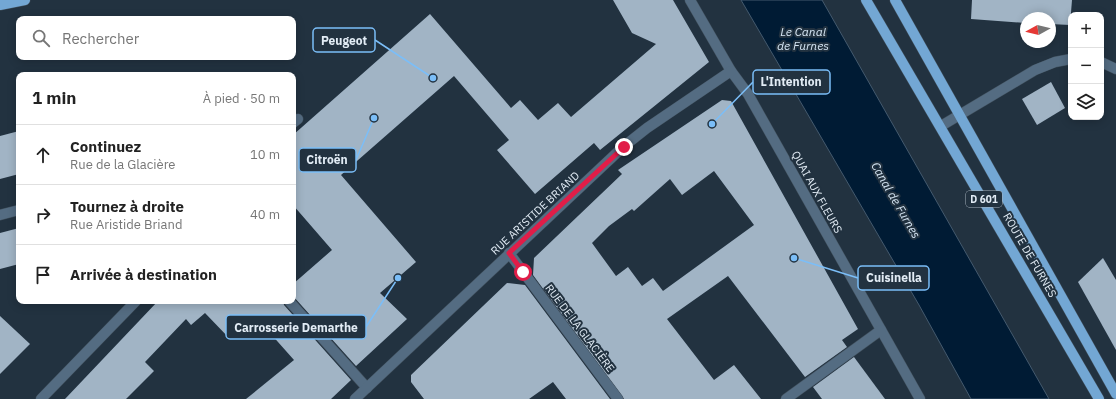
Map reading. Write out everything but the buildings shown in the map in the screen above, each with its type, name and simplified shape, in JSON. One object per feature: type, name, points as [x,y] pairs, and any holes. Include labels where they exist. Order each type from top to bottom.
[{"type":"main road","points":[[0,5],[25,0]]},
{"type":"main road","name":"ROUTE DE FURNES","points":[[866,0],[941,126],[1099,399]]},
{"type":"main road","name":"ROUTE DE FURNES","points":[[896,0],[1116,394]]},
{"type":"street","name":"QUAI AUX FLEURS","points":[[690,0],[731,71],[748,94],[920,399]]},
{"type":"street","points":[[941,126],[1035,70],[1054,62],[1068,60]]},
{"type":"street","points":[[1104,63],[1116,69]]},
{"type":"street","name":"RUE ARISTIDE BRIAND","points":[[355,399],[509,253],[629,143],[647,128],[731,71]]},
{"type":"street","points":[[0,215],[16,211]]},
{"type":"street","name":"RUE DE LA GLACIÈRE","points":[[509,253],[618,399]]},
{"type":"street","points":[[41,399],[133,304]]},
{"type":"street","points":[[292,304],[367,388]]},
{"type":"street","points":[[786,399],[881,330]]},
{"type":"water","name":"Le Canal de Furnes","points":[[741,0],[822,0],[1049,399],[971,399],[919,305]]},
{"type":"place","name":"Peugeot","points":[[433,78]]},
{"type":"place","name":"Citroën","points":[[374,118]]},
{"type":"place","name":"L'Intention","points":[[712,124]]},
{"type":"place","name":"Cuisinella","points":[[794,258]]},
{"type":"place","name":"Carrosserie Demarthe","points":[[398,278]]},
{"type":"route","points":[[523,272],[509,253],[624,147]]},
{"type":"water label","name":"Canal de Furnes","points":[[896,200]]}]
